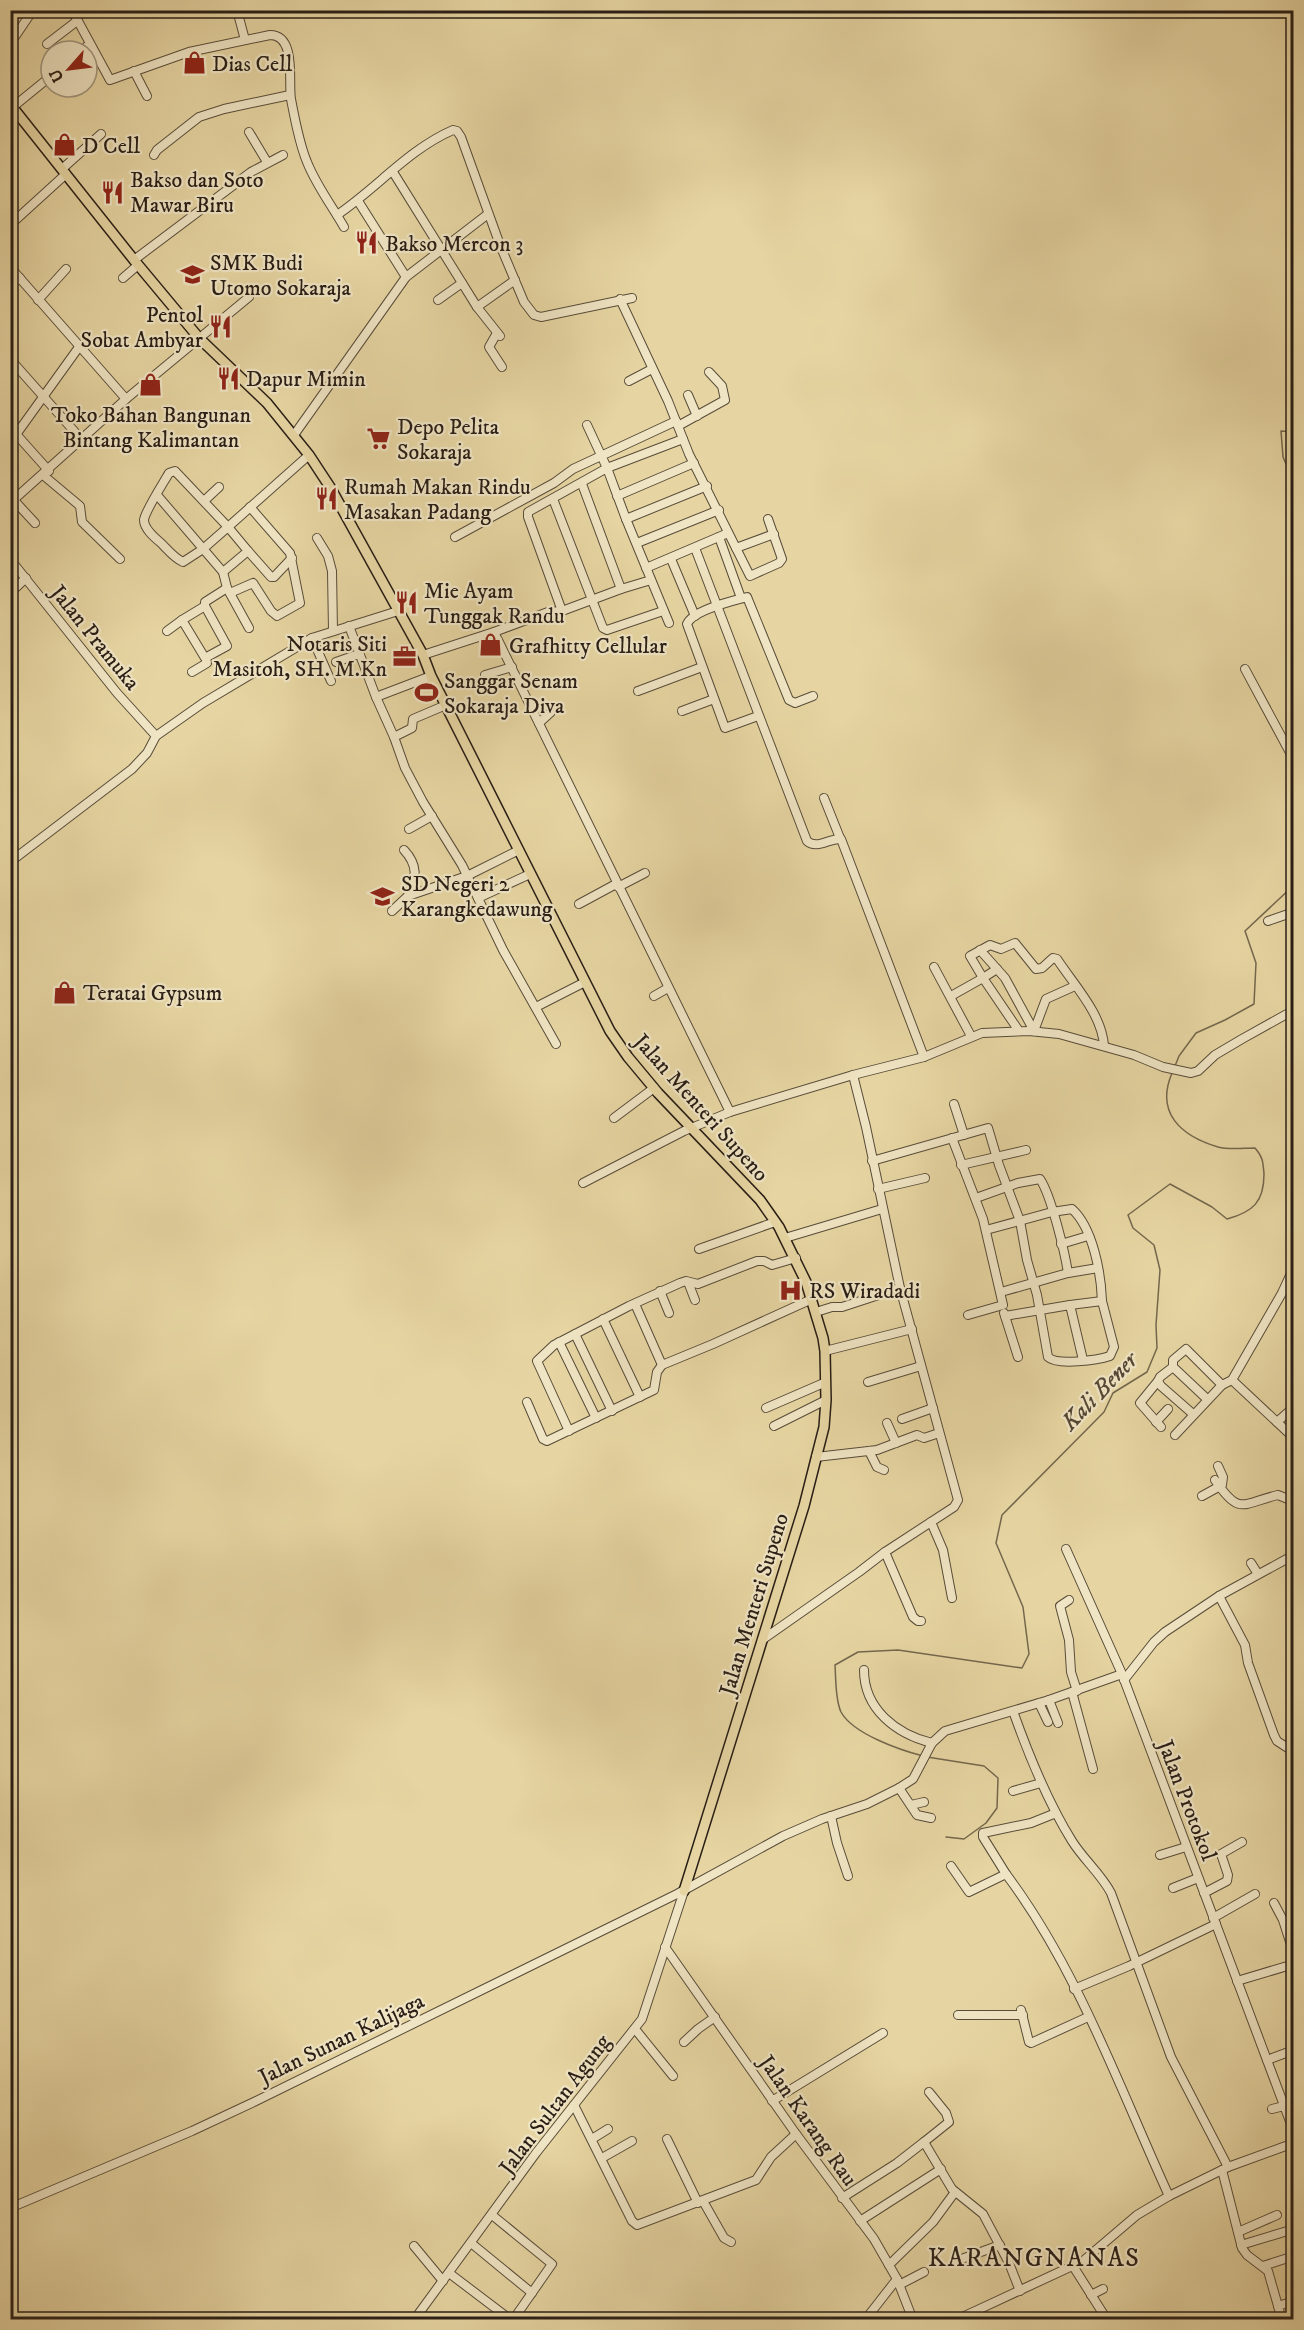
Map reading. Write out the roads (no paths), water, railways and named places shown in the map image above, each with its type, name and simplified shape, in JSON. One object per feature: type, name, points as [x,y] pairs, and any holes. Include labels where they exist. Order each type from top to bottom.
[{"type":"main road","name":"Jalan Menteri Supeno","points":[[12,105],[136,263],[199,338],[267,403],[309,455],[335,496],[423,655],[431,676],[610,1031],[654,1088],[760,1200],[796,1258],[812,1299],[825,1352],[824,1427],[801,1516],[684,1891]]},
{"type":"street","points":[[10,44],[33,10]]},
{"type":"street","points":[[72,10],[87,39]]},
{"type":"street","points":[[237,10],[245,40]]},
{"type":"street","points":[[54,39],[77,21]]},
{"type":"street","points":[[99,60],[110,80],[189,52],[276,35],[281,39],[291,61],[290,95],[306,162],[344,227]]},
{"type":"street","points":[[134,71],[147,96]]},
{"type":"street","points":[[12,105],[39,85]]},
{"type":"street","points":[[154,155],[156,150],[199,117],[224,109],[290,95]]},
{"type":"street","points":[[337,215],[358,201],[434,139],[453,130],[457,131],[514,280],[524,302],[537,316],[632,298]]},
{"type":"street","points":[[249,132],[267,162]]},
{"type":"street","points":[[10,225],[101,134]]},
{"type":"street","points":[[123,278],[136,263],[250,172],[283,155]]},
{"type":"street","points":[[393,172],[477,307],[498,335],[489,347],[502,367]]},
{"type":"street","points":[[358,201],[406,277]]},
{"type":"street","points":[[294,435],[406,277],[488,214]]},
{"type":"street","points":[[10,267],[126,399]]},
{"type":"street","points":[[38,300],[66,269]]},
{"type":"street","points":[[10,285],[20,278]]},
{"type":"street","points":[[477,307],[514,280]]},
{"type":"street","points":[[438,300],[462,283]]},
{"type":"street","points":[[34,523],[12,500],[46,473],[126,399],[249,297]]},
{"type":"street","points":[[620,299],[683,440],[750,576]]},
{"type":"street","points":[[10,443],[79,347]]},
{"type":"street","points":[[10,359],[82,440]]},
{"type":"street","points":[[629,381],[652,369]]},
{"type":"street","points":[[455,537],[554,483],[573,469],[601,454],[697,416],[725,400],[722,386],[709,372]]},
{"type":"street","points":[[688,395],[697,416]]},
{"type":"street","points":[[587,425],[607,468],[669,623]]},
{"type":"street","points":[[16,435],[46,473],[80,506],[82,522],[120,559]]},
{"type":"street","points":[[562,611],[528,517],[531,510],[582,484],[607,468],[683,440]]},
{"type":"street","points":[[292,558],[274,577],[271,577],[228,527],[174,471],[169,473],[144,520],[151,534],[183,562],[203,549],[228,527],[250,507],[309,455]]},
{"type":"street","points":[[617,496],[694,463]]},
{"type":"street","points":[[582,484],[621,589]]},
{"type":"street","points":[[626,519],[707,486]]},
{"type":"street","points":[[204,501],[219,487]]},
{"type":"street","points":[[157,495],[223,572],[228,590],[249,628]]},
{"type":"street","points":[[553,499],[600,623],[605,630],[663,611]]},
{"type":"street","points":[[167,631],[205,606],[205,602],[228,590],[253,583],[274,614],[281,615],[299,604],[301,600],[292,558],[282,542],[250,507]]},
{"type":"street","points":[[637,543],[719,510]]},
{"type":"street","points":[[735,582],[782,558],[768,519]]},
{"type":"street","points":[[646,568],[728,533]]},
{"type":"street","points":[[736,548],[774,534]]},
{"type":"street","points":[[719,537],[741,598]]},
{"type":"street","points":[[317,538],[328,556],[332,571],[333,631]]},
{"type":"street","points":[[695,548],[809,843],[817,845],[840,838]]},
{"type":"street","points":[[223,572],[248,551]]},
{"type":"street","name":"Jalan Pramuka","points":[[10,559],[117,693],[156,736]]},
{"type":"street","points":[[671,559],[694,615]]},
{"type":"street","points":[[10,593],[26,578]]},
{"type":"street","points":[[423,655],[651,580]]},
{"type":"street","points":[[548,612],[557,597]]},
{"type":"street","points":[[758,716],[725,728],[687,624],[694,615],[747,597],[789,700],[795,703],[813,696]]},
{"type":"street","points":[[205,606],[227,646],[206,658]]},
{"type":"street","points":[[11,861],[132,769],[147,753],[156,736],[203,703],[312,638],[398,611]]},
{"type":"street","points":[[182,620],[207,663],[192,672]]},
{"type":"street","points":[[349,626],[405,768],[467,876],[503,950],[556,1044]]},
{"type":"street","points":[[494,632],[730,1112]]},
{"type":"street","points":[[312,638],[331,681]]},
{"type":"street","points":[[336,662],[359,654]]},
{"type":"street","points":[[485,675],[512,667]]},
{"type":"street","points":[[638,691],[702,667]]},
{"type":"street","points":[[1245,669],[1293,760]]},
{"type":"street","points":[[376,698],[431,676]]},
{"type":"street","points":[[682,711],[714,699]]},
{"type":"street","points":[[394,737],[412,728],[413,719],[446,705]]},
{"type":"street","points":[[539,723],[551,712]]},
{"type":"street","points":[[824,798],[889,961],[924,1057]]},
{"type":"street","points":[[409,829],[432,816]]},
{"type":"street","points":[[392,911],[408,896],[414,882],[415,870],[410,857],[404,850]]},
{"type":"street","points":[[408,896],[467,876],[519,850]]},
{"type":"street","points":[[579,904],[645,873]]},
{"type":"street","points":[[478,898],[530,874]]},
{"type":"street","points":[[1268,921],[1293,912]]},
{"type":"street","points":[[1019,1031],[970,956],[980,950],[993,945],[1002,949],[1015,943],[1036,969],[1042,968],[1053,958],[1057,959],[1096,1019],[1104,1046]]},
{"type":"street","points":[[980,950],[1012,990],[1034,1031]]},
{"type":"street","points":[[934,967],[971,1036]]},
{"type":"street","points":[[951,996],[997,969]]},
{"type":"street","points":[[536,1007],[585,982]]},
{"type":"street","points":[[1034,1031],[1046,999],[1075,986]]},
{"type":"street","points":[[654,996],[668,988]]},
{"type":"street","points":[[583,1184],[691,1128],[730,1112],[853,1075],[924,1057],[982,1033],[1034,1031],[1059,1034],[1104,1046],[1163,1067],[1195,1072],[1224,1049],[1293,1010]]},
{"type":"street","points":[[762,1640],[885,1552],[954,1507],[958,1500],[900,1288],[853,1075]]},
{"type":"street","points":[[614,1118],[654,1088]]},
{"type":"street","points":[[954,1104],[964,1135]]},
{"type":"street","points":[[872,1161],[999,1125]]},
{"type":"street","points":[[986,1230],[1020,1221],[1052,1212],[1072,1209],[1088,1236],[1098,1268],[1101,1301],[1114,1350],[1107,1357],[1061,1362],[1050,1359],[1020,1221],[988,1128]]},
{"type":"street","points":[[952,1138],[986,1230],[1005,1316],[1018,1357]]},
{"type":"street","points":[[961,1165],[1026,1150]]},
{"type":"street","points":[[878,1189],[925,1178]]},
{"type":"street","points":[[976,1198],[1007,1186],[1040,1179],[1052,1212],[1068,1273]]},
{"type":"street","points":[[785,1238],[882,1209]]},
{"type":"street","points":[[699,1249],[775,1221]]},
{"type":"street","points":[[1061,1244],[1088,1236]]},
{"type":"street","points":[[569,1431],[537,1361],[549,1348],[603,1319],[680,1283],[698,1284],[757,1261],[764,1261],[772,1265],[796,1258]]},
{"type":"street","points":[[1175,1435],[1207,1399],[1222,1385],[1232,1380],[1282,1293],[1293,1267]]},
{"type":"street","points":[[1001,1293],[1068,1273],[1098,1268]]},
{"type":"street","points":[[688,1282],[695,1300]]},
{"type":"street","points":[[816,1312],[832,1307],[842,1307],[900,1288]]},
{"type":"street","points":[[660,1291],[669,1313]]},
{"type":"street","points":[[527,1402],[545,1441],[654,1390],[657,1372],[662,1365],[812,1299]]},
{"type":"street","points":[[1005,1316],[1101,1301]]},
{"type":"street","points":[[635,1304],[662,1365]]},
{"type":"street","points":[[968,1315],[1003,1305]]},
{"type":"street","points":[[1070,1305],[1083,1360]]},
{"type":"street","points":[[603,1319],[640,1397]]},
{"type":"street","points":[[825,1352],[912,1329]]},
{"type":"street","points":[[575,1334],[612,1411]]},
{"type":"street","points":[[559,1342],[596,1418]]},
{"type":"street","points":[[1207,1399],[1173,1367],[1173,1360],[1186,1349],[1222,1385]]},
{"type":"street","points":[[868,1382],[921,1366]]},
{"type":"street","points":[[1168,1409],[1159,1425],[1140,1402],[1160,1377],[1173,1367]]},
{"type":"street","points":[[1232,1380],[1293,1438]]},
{"type":"street","points":[[1158,1381],[1192,1414]]},
{"type":"street","points":[[766,1408],[826,1382]]},
{"type":"street","points":[[774,1426],[826,1400]]},
{"type":"street","points":[[1277,1422],[1293,1407]]},
{"type":"street","points":[[902,1419],[933,1408]]},
{"type":"street","points":[[887,1423],[896,1443]]},
{"type":"street","points":[[816,1457],[869,1451],[917,1435],[925,1438],[939,1432]]},
{"type":"street","points":[[869,1451],[877,1467],[884,1470]]},
{"type":"street","points":[[1202,1496],[1223,1478],[1218,1466]]},
{"type":"street","points":[[1217,1484],[1229,1499],[1241,1505],[1256,1503],[1278,1495],[1288,1499],[1293,1493]]},
{"type":"street","points":[[931,1522],[943,1551],[952,1598]]},
{"type":"street","name":"Jalan Protokol","points":[[1066,1549],[1123,1677],[1293,2132]]},
{"type":"street","points":[[885,1552],[913,1617],[921,1621]]},
{"type":"street","points":[[864,1670],[869,1698],[888,1722],[904,1733],[931,1744],[945,1731],[1123,1677],[1160,1636],[1219,1596],[1293,1555]]},
{"type":"street","points":[[1251,1563],[1258,1574]]},
{"type":"street","points":[[1219,1596],[1245,1645],[1248,1663],[1274,1735],[1277,1741],[1293,1752]]},
{"type":"street","points":[[1069,1600],[1060,1606],[1069,1640],[1074,1692],[1094,1769]]},
{"type":"street","points":[[1049,1700],[1058,1723]]},
{"type":"street","points":[[1039,1703],[1048,1722]]},
{"type":"street","points":[[1013,1711],[1028,1755],[1056,1813],[1074,1844],[1109,1889],[1171,2057],[1225,2168],[1241,2245],[1247,2255],[1269,2273],[1282,2319]]},
{"type":"street","name":"Jalan Sunan Kalijaga","points":[[10,2208],[234,2111],[684,1891],[783,1836],[867,1804],[899,1788],[910,1782],[921,1767],[931,1744]]},
{"type":"street","points":[[1013,1791],[1041,1783]]},
{"type":"street","points":[[899,1788],[917,1815],[931,1818]]},
{"type":"street","points":[[911,1805],[924,1802]]},
{"type":"street","points":[[1056,1813],[1031,1823],[983,1833],[983,1837],[1049,1940],[1120,2081],[1169,2196]]},
{"type":"street","points":[[831,1816],[848,1876]]},
{"type":"street","points":[[1204,1893],[1227,1881],[1228,1875],[1221,1854],[1242,1842]]},
{"type":"street","points":[[1160,1856],[1186,1847]]},
{"type":"street","points":[[951,1866],[969,1892],[1006,1874]]},
{"type":"street","points":[[1173,1888],[1198,1878]]},
{"type":"street","name":"Jalan Sultan Agung","points":[[414,2319],[573,2105],[635,2029],[646,2010],[684,1891]]},
{"type":"street","points":[[1074,1989],[1136,1963],[1215,1921],[1255,1894]]},
{"type":"street","points":[[1274,1903],[1283,1920],[1293,1954]]},
{"type":"street","name":"Jalan Karang Rau","points":[[665,1947],[889,2265],[913,2319]]},
{"type":"street","points":[[1237,1981],[1293,1964]]},
{"type":"street","points":[[958,2015],[1023,2016],[1031,2043],[1088,2017]]},
{"type":"street","points":[[684,2042],[715,2018]]},
{"type":"street","points":[[635,2029],[673,2076]]},
{"type":"street","points":[[772,2101],[883,2033]]},
{"type":"street","points":[[1267,2060],[1293,2050]]},
{"type":"street","points":[[842,2198],[897,2163],[949,2122],[949,2118],[929,2092]]},
{"type":"street","points":[[573,2105],[602,2158],[632,2221],[637,2225],[756,2180],[771,2157],[796,2134]]},
{"type":"street","points":[[1272,2109],[1284,2106]]},
{"type":"street","points":[[592,2139],[608,2129]]},
{"type":"street","points":[[668,2139],[700,2202],[723,2238],[731,2242]]},
{"type":"street","points":[[602,2158],[632,2141]]},
{"type":"street","points":[[924,2142],[955,2193],[983,2214],[1000,2245],[1020,2291]]},
{"type":"street","points":[[958,2319],[1073,2266],[1089,2256],[1137,2215],[1169,2196],[1225,2168],[1293,2143]]},
{"type":"street","points":[[860,2222],[941,2169]]},
{"type":"street","points":[[889,2265],[933,2222],[955,2193]]},
{"type":"street","points":[[449,2273],[512,2319],[532,2293],[551,2267],[551,2262],[492,2215]]},
{"type":"street","points":[[1238,2232],[1277,2215]]},
{"type":"street","points":[[1241,2245],[1293,2229]]},
{"type":"street","points":[[471,2243],[532,2293]]},
{"type":"street","points":[[956,2261],[1000,2245]]},
{"type":"street","points":[[414,2246],[443,2281]]},
{"type":"street","points":[[1263,2266],[1293,2256]]},
{"type":"street","points":[[1073,2266],[1104,2315]]},
{"type":"street","points":[[865,2319],[898,2282],[924,2272]]},
{"type":"street","points":[[1090,2295],[1103,2289]]},
{"type":"street","points":[[1278,2306],[1293,2301]]},
{"type":"waterway","name":"Kali Bener","points":[[1294,432],[1281,431],[1283,457],[1294,482]]},
{"type":"waterway","name":"Kali Bener","points":[[1294,553],[1294,562]]},
{"type":"waterway","name":"Kali Bener","points":[[1175,1066],[1179,1056],[1196,1033],[1254,1004],[1256,963],[1245,931],[1294,885]]},
{"type":"waterway","name":"Kali Bener","points":[[923,1756],[878,1740],[847,1720],[841,1712],[838,1701],[835,1665],[858,1652],[898,1650],[1022,1668],[1029,1654],[1023,1607],[996,1543],[1002,1515],[1104,1412],[1113,1393],[1147,1372],[1157,1348],[1156,1325],[1160,1270],[1154,1245],[1133,1228],[1128,1215],[1170,1184],[1212,1207],[1227,1219],[1250,1209],[1262,1192],[1263,1163],[1255,1148],[1218,1147],[1193,1136],[1175,1121],[1169,1111],[1167,1100],[1172,1073]]},
{"type":"waterway","name":"Kali Bener","points":[[927,1757],[984,1766],[998,1778],[997,1808],[986,1823],[964,1839],[946,1837]]},
{"type":"place","name":"Dias Cell","points":[[194,63]]},
{"type":"place","name":"D Cell","points":[[64,145]]},
{"type":"place","name":"Bakso dan Soto Mawar Biru","points":[[112,192]]},
{"type":"place","name":"Bakso Mercon 3","points":[[367,243]]},
{"type":"place","name":"SMK Budi Utomo Sokaraja","points":[[192,275]]},
{"type":"place","name":"Pentol Sobat Ambyar","points":[[221,327]]},
{"type":"place","name":"Dapur Mimin","points":[[228,378]]},
{"type":"place","name":"Toko Bahan Bangunan Bintang Kalimantan","points":[[151,385]]},
{"type":"place","name":"Depo Pelita Sokaraja","points":[[379,439]]},
{"type":"place","name":"Rumah Makan Rindu Masakan Padang","points":[[326,499]]},
{"type":"place","name":"Mie Ayam Tunggak Randu","points":[[406,603]]},
{"type":"place","name":"Grafhitty Cellular","points":[[491,645]]},
{"type":"place","name":"Notaris Siti Masitoh, SH. M.Kn","points":[[405,656]]},
{"type":"place","name":"Sanggar Senam Sokaraja Diva","points":[[426,693]]},
{"type":"place","name":"SD Negeri 2 Karangkedawung","points":[[383,896]]},
{"type":"place","name":"Teratai Gypsum","points":[[65,992]]},
{"type":"place","name":"RS Wiradadi","points":[[791,1290]]},
{"type":"district","name":"KARANGNANAS","points":[[1034,2257]]}]
